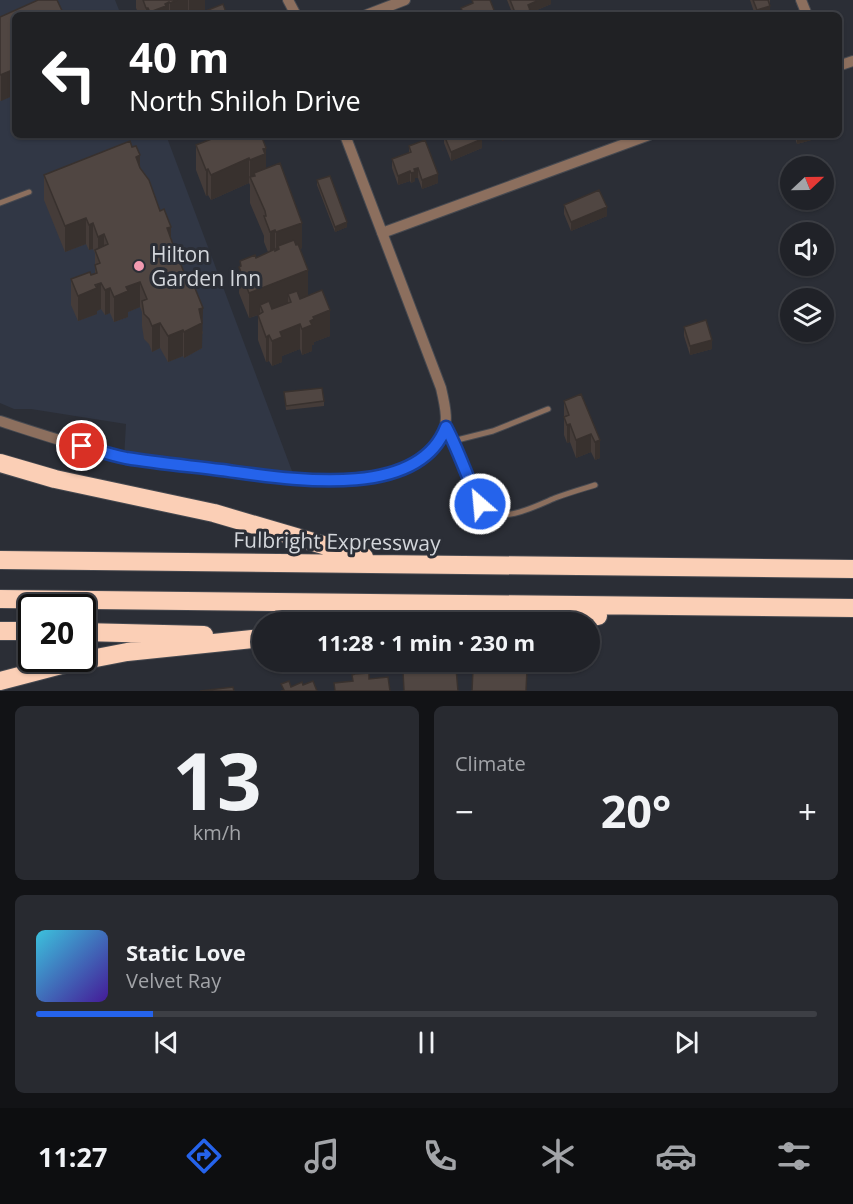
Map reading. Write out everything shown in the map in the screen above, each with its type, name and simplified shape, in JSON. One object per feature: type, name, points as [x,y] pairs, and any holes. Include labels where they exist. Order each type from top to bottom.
[{"type":"highway","points":[[0,464],[65,482],[214,513],[387,564]]},
{"type":"highway","name":"Fulbright Expressway","points":[[0,560],[853,569]]},
{"type":"highway","points":[[0,599],[853,608]]},
{"type":"highway","points":[[600,615],[743,606]]},
{"type":"highway","points":[[0,631],[18,631]]},
{"type":"highway","points":[[96,632],[252,638]]},
{"type":"highway","points":[[0,681],[65,664],[128,652],[252,639]]},
{"type":"street","points":[[374,12],[405,0]]},
{"type":"street","points":[[0,421],[124,458],[299,480],[379,476],[396,471],[421,458],[440,440],[446,427],[441,388],[346,138]]},
{"type":"street","points":[[382,233],[641,138]]},
{"type":"lane","points":[[0,203],[29,192]]},
{"type":"lane","points":[[453,441],[493,431],[548,409]]},
{"type":"lane","points":[[446,427],[480,504],[491,512],[509,515],[595,485]]},
{"type":"shaded area","points":[[0,0],[115,0],[120,12],[12,12],[12,138],[167,138],[295,479],[124,458],[126,424],[31,409],[14,409],[0,403]]},
{"type":"building","points":[[38,0],[57,0],[63,12],[12,12],[12,69],[0,75],[0,17]]},
{"type":"building","points":[[143,0],[177,0],[150,12]]},
{"type":"building","points":[[472,0],[490,0],[495,12],[463,12],[461,8],[473,3]]},
{"type":"building","points":[[510,0],[539,0],[528,5],[530,10],[515,12]]},
{"type":"building","points":[[753,0],[768,0],[770,6],[757,10]]},
{"type":"building","points":[[223,4],[226,12],[203,12]]},
{"type":"building","points":[[214,138],[262,138],[266,148],[263,149],[265,154],[250,160],[249,158],[211,175],[208,169],[206,170],[196,145]]},
{"type":"building","points":[[445,138],[482,139],[451,152]]},
{"type":"building","points":[[425,140],[438,174],[422,180],[418,168],[414,169],[415,172],[410,171],[398,176],[392,159],[411,152],[409,146]]},
{"type":"building","name":"Hilton Garden Inn","points":[[130,141],[132,147],[136,146],[140,155],[136,157],[140,168],[149,180],[160,211],[164,209],[171,227],[167,228],[175,250],[188,282],[192,281],[203,308],[199,309],[202,323],[184,332],[183,330],[168,336],[160,323],[152,326],[144,314],[142,301],[147,299],[140,282],[126,287],[128,291],[114,297],[110,288],[105,290],[101,283],[95,285],[97,288],[78,296],[71,279],[90,272],[91,275],[97,273],[95,265],[100,263],[95,250],[108,244],[104,234],[98,237],[93,223],[89,225],[86,218],[65,226],[44,175]]},
{"type":"building","points":[[280,163],[302,223],[270,232],[264,216],[266,216],[265,211],[250,177],[255,176],[254,173]]},
{"type":"building","points":[[330,176],[347,222],[335,227],[317,180]]},
{"type":"building","points":[[599,190],[607,207],[571,222],[564,205]]},
{"type":"building","points":[[294,240],[296,245],[298,244],[308,270],[249,293],[239,267],[241,266],[240,261],[255,255],[256,258],[275,249],[275,251],[279,249],[278,246]]},
{"type":"building","points":[[322,290],[330,310],[313,317],[314,319],[310,321],[312,325],[302,329],[300,324],[280,332],[282,337],[272,341],[269,335],[266,337],[258,315],[263,312],[260,305],[269,301],[272,309],[291,302],[288,294],[297,291],[300,299]]},
{"type":"building","points":[[706,320],[712,340],[690,346],[684,327]]},
{"type":"building","points":[[322,388],[324,401],[286,406],[284,392]]},
{"type":"building","points":[[581,394],[600,440],[595,442],[591,434],[576,440],[570,424],[567,425],[564,417],[569,415],[564,401]]},
{"type":"building","points":[[403,672],[456,672],[458,691],[404,691]]},
{"type":"building","points":[[473,672],[527,672],[526,691],[472,691]]},
{"type":"building","points":[[369,673],[369,679],[388,677],[390,691],[335,691],[334,683],[353,681],[352,675]]},
{"type":"building","points":[[289,681],[291,687],[302,682],[303,685],[313,681],[317,691],[281,691],[284,690],[281,684]]},
{"type":"building","points":[[233,687],[234,691],[200,691]]},
{"type":"place","name":"Hilton Garden Inn","points":[[139,266]]},
{"type":"route","points":[[82,446],[124,458],[299,480],[331,480],[379,476],[410,465],[431,451],[440,440],[446,427],[457,447],[467,478],[480,504]]}]
